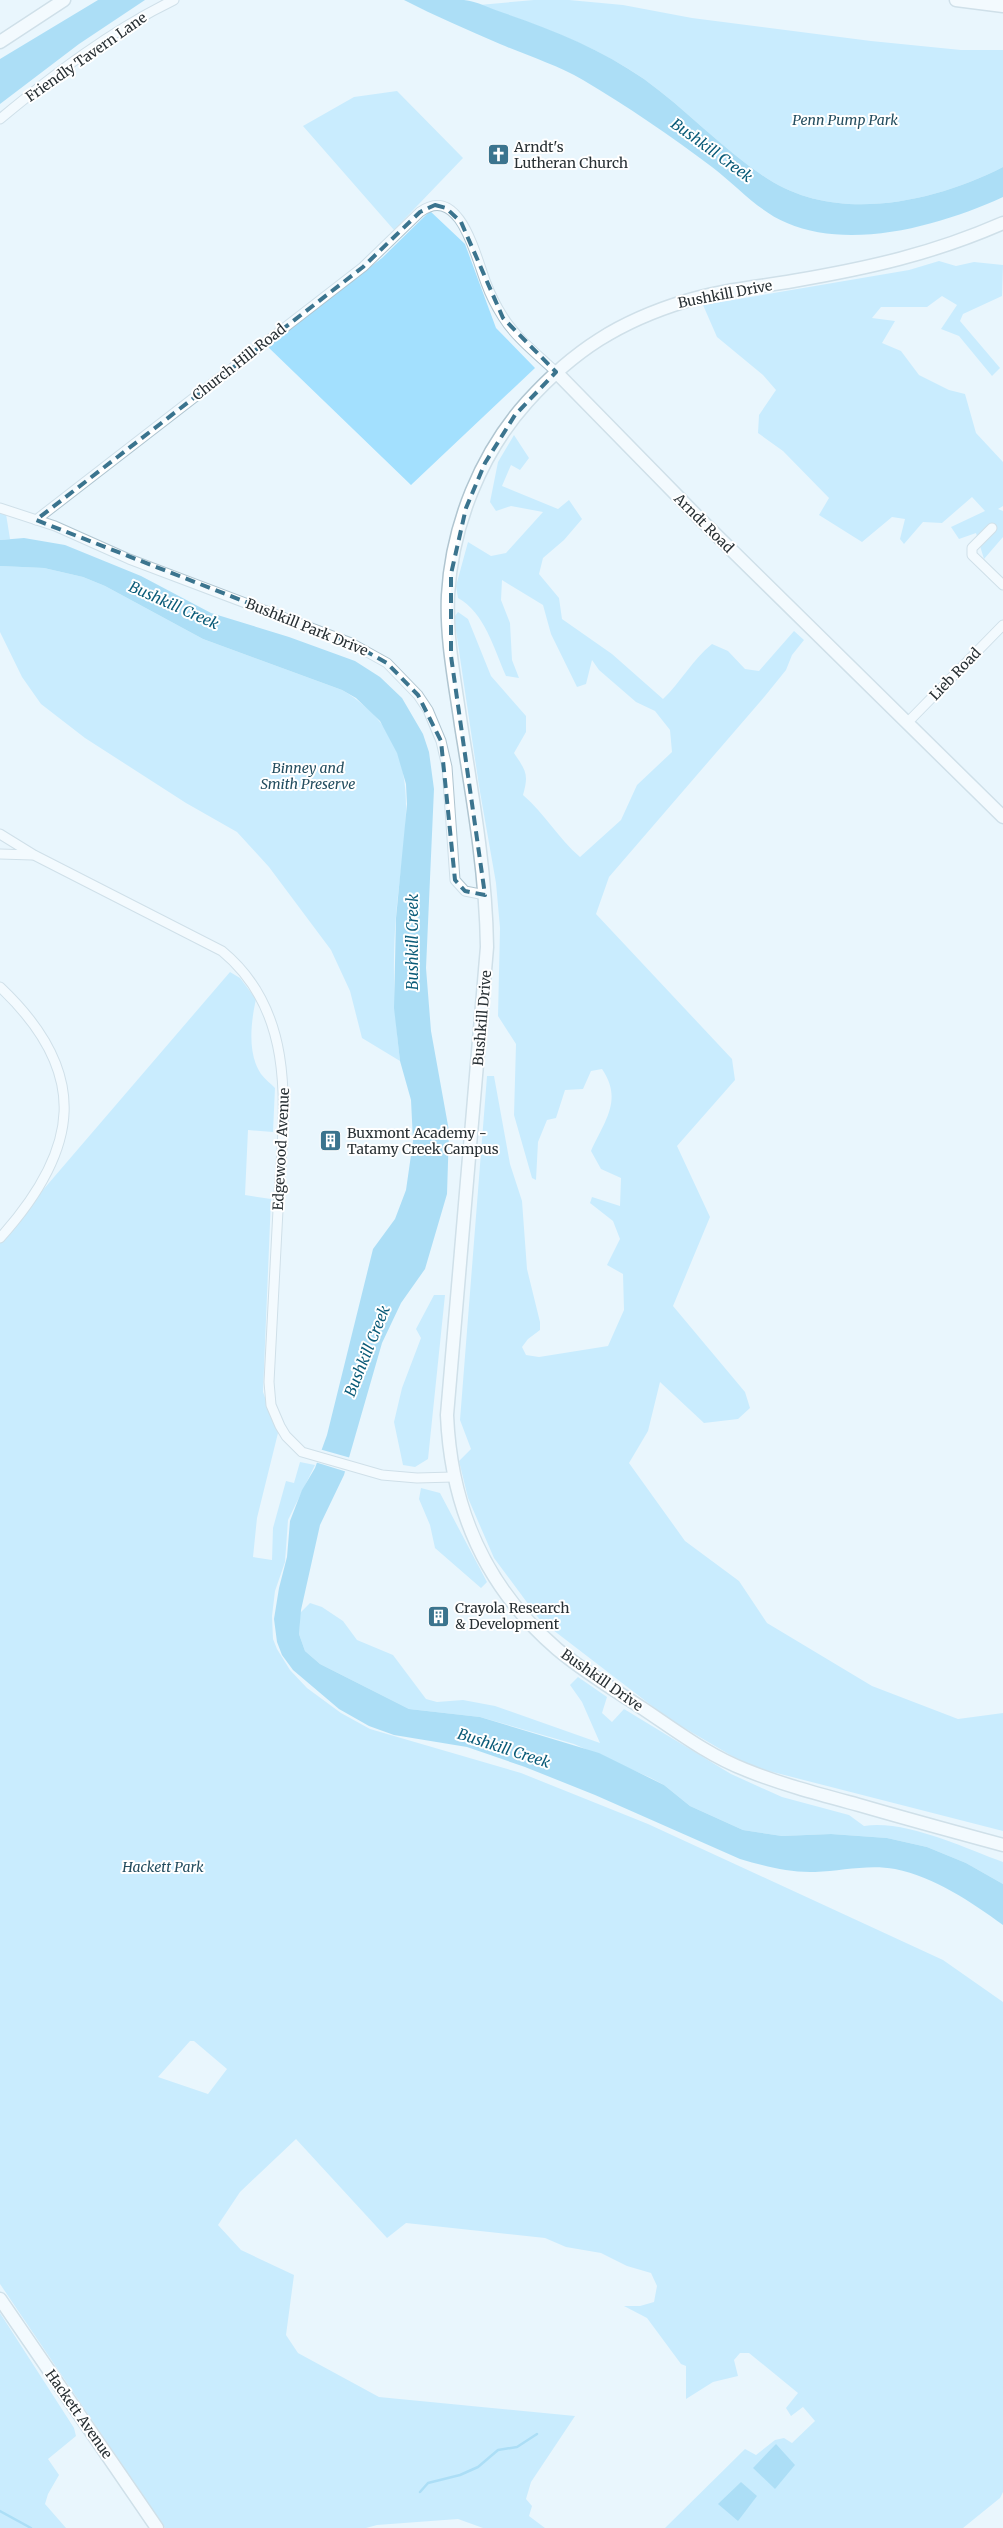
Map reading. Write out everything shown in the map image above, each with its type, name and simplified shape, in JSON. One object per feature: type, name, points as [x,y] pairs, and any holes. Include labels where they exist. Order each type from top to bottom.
[{"type":"main road","points":[[0,42],[64,0]]},
{"type":"main road","points":[[956,0],[1003,6]]},
{"type":"main road","name":"Bushkill Drive","points":[[1003,223],[961,242],[904,259],[853,271],[691,299],[664,308],[607,333],[556,372],[515,415],[485,463],[466,508],[451,574],[448,602],[451,656],[485,895],[487,947],[448,1397],[448,1433],[453,1477],[470,1530],[497,1582],[524,1617],[558,1649],[587,1672],[709,1752],[747,1771],[843,1801],[1003,1845]]},
{"type":"main road","name":"Arndt Road","points":[[556,372],[652,471],[1003,817]]},
{"type":"main road","name":"Hackett Avenue","points":[[0,2299],[158,2528]]},
{"type":"street","name":"Friendly Tavern Lane","points":[[0,119],[108,39],[135,21],[174,0]]},
{"type":"street","name":"Church Hill Road","points":[[36,520],[363,267],[420,212],[431,206],[440,206]]},
{"type":"street","name":"Arndt Road","points":[[440,206],[456,215],[465,229],[491,295],[506,322],[556,372]]},
{"type":"street","name":"Bushkill Park Drive","points":[[0,508],[36,520],[129,559],[351,643],[387,663],[418,694],[428,710],[441,742],[447,767],[456,880],[465,891],[485,895]]},
{"type":"street","points":[[992,528],[972,548],[972,555],[1003,585]]},
{"type":"street","name":"Lieb Road","points":[[908,723],[1003,625]]},
{"type":"street","name":"Edgewood Avenue","points":[[0,834],[34,855],[222,951],[246,975],[265,1004],[274,1030],[284,1082],[269,1394],[280,1426],[286,1436],[302,1452],[357,1467],[371,1473],[393,1476],[453,1477]]},
{"type":"street","points":[[0,854],[34,855]]},
{"type":"street","points":[[0,987],[26,1013],[45,1038],[59,1068],[65,1107],[62,1133],[53,1163],[31,1200],[1,1234]]},
{"type":"highlighted area","points":[[435,205],[446,208],[461,222],[503,318],[556,372],[515,415],[485,463],[466,508],[451,574],[451,656],[485,895],[465,891],[455,880],[441,741],[418,695],[387,663],[351,643],[36,520],[363,267],[420,212]]},
{"type":"green space","name":"Penn Pump Park","points":[[534,0],[569,0],[623,5],[692,18],[871,41],[961,50],[1003,50],[1003,167],[947,190],[917,198],[886,203],[855,204],[825,201],[795,193],[752,168],[660,91],[605,55],[564,36],[479,5]]},
{"type":"green space","points":[[397,91],[463,158],[394,230],[303,126],[354,97]]},
{"type":"green space","points":[[430,211],[465,244],[496,328],[535,368],[411,485],[267,346],[382,258]]},
{"type":"green space","points":[[939,261],[956,266],[974,262],[1003,265],[1002,296],[963,314],[960,321],[1000,368],[992,376],[959,336],[941,329],[957,305],[942,296],[927,307],[881,307],[872,318],[895,321],[882,343],[901,351],[919,375],[949,390],[965,394],[976,433],[1003,462],[1003,506],[998,509],[1003,511],[1003,537],[984,559],[976,533],[959,539],[951,527],[985,511],[972,497],[942,523],[923,522],[904,544],[900,539],[905,519],[892,517],[862,542],[819,515],[829,498],[783,451],[758,433],[759,415],[776,390],[763,375],[717,337],[703,305],[909,270]]},
{"type":"green space","points":[[514,435],[529,458],[520,470],[511,465],[502,486],[558,509],[569,500],[582,519],[564,540],[543,558],[539,574],[559,598],[562,619],[612,654],[663,699],[698,657],[712,644],[728,651],[745,669],[759,671],[794,631],[804,640],[792,655],[786,670],[765,696],[609,877],[596,914],[732,1059],[735,1080],[677,1146],[710,1217],[673,1306],[745,1392],[750,1408],[738,1419],[704,1423],[660,1382],[648,1431],[629,1463],[685,1541],[739,1581],[767,1623],[872,1686],[958,1719],[1003,1713],[1003,1831],[749,1766],[669,1719],[540,1620],[494,1558],[468,1498],[459,1461],[471,1449],[460,1420],[487,1076],[494,1076],[510,1164],[522,1201],[527,1269],[540,1322],[540,1330],[528,1339],[522,1347],[526,1355],[539,1357],[608,1346],[624,1310],[623,1274],[607,1265],[620,1239],[613,1221],[590,1203],[592,1197],[620,1206],[621,1178],[601,1169],[591,1151],[610,1110],[611,1091],[602,1069],[591,1071],[583,1089],[565,1090],[556,1118],[547,1120],[538,1142],[536,1180],[532,1178],[514,1115],[516,1044],[498,1016],[500,928],[496,883],[479,786],[454,617],[458,612],[468,619],[491,676],[526,716],[526,732],[514,753],[526,777],[523,795],[580,857],[621,820],[637,785],[672,752],[670,730],[655,711],[636,702],[599,670],[592,660],[586,684],[577,687],[551,634],[543,605],[502,580],[501,600],[510,623],[512,660],[519,678],[506,676],[493,643],[482,622],[458,598],[456,586],[468,542],[491,556],[506,553],[543,512],[511,506],[496,511],[490,502],[498,462]]},
{"type":"green space","points":[[0,513],[6,514],[10,539],[0,540]]},
{"type":"green space","name":"Binney and Smith Preserve","points":[[0,566],[44,568],[83,577],[105,586],[203,639],[342,690],[370,711],[389,736],[400,762],[405,791],[406,821],[394,952],[395,1007],[400,1061],[362,1038],[350,991],[331,950],[269,867],[237,832],[186,803],[85,738],[41,704],[22,677],[0,632]]},
{"type":"green space","name":"Hackett Park","points":[[230,972],[240,978],[256,999],[251,1037],[254,1057],[261,1074],[275,1088],[273,1132],[248,1130],[245,1195],[271,1199],[263,1392],[278,1433],[257,1518],[253,1557],[272,1560],[273,1528],[286,1481],[294,1483],[300,1462],[315,1465],[288,1520],[285,1562],[275,1591],[272,1616],[273,1639],[290,1670],[307,1688],[341,1713],[370,1729],[521,1773],[648,1824],[943,1960],[1003,2002],[1003,2492],[1000,2498],[963,2528],[665,2528],[745,2449],[756,2455],[775,2440],[784,2438],[792,2443],[815,2421],[803,2407],[791,2416],[786,2408],[798,2393],[749,2353],[740,2353],[734,2360],[738,2376],[713,2382],[686,2399],[686,2366],[681,2364],[647,2318],[624,2306],[640,2306],[654,2302],[657,2286],[651,2273],[627,2266],[601,2253],[566,2247],[545,2238],[406,2223],[387,2238],[296,2139],[240,2192],[218,2225],[241,2250],[294,2275],[286,2335],[298,2353],[379,2397],[575,2416],[531,2482],[526,2499],[532,2506],[529,2516],[545,2528],[483,2528],[458,2519],[377,2525],[366,2528],[165,2528],[0,2284],[0,1240]],"holes":[[[190,2041],[194,2041],[227,2069],[208,2094],[158,2077]]]},
{"type":"green space","points":[[434,1295],[445,1295],[428,1459],[415,1467],[403,1465],[394,1422],[402,1388],[421,1338],[416,1329]]},
{"type":"green space","points":[[421,1488],[440,1493],[487,1582],[481,1588],[435,1548],[430,1525],[419,1499]]},
{"type":"green space","points":[[310,1603],[322,1607],[343,1621],[357,1640],[393,1655],[426,1699],[437,1702],[463,1700],[495,1706],[600,1743],[582,1702],[570,1685],[578,1677],[607,1697],[602,1713],[612,1722],[624,1709],[731,1774],[782,1797],[849,1815],[864,1826],[897,1827],[934,1836],[1003,1862],[1003,1884],[966,1863],[927,1847],[887,1838],[831,1834],[782,1836],[743,1830],[690,1806],[664,1785],[651,1778],[574,1744],[480,1717],[409,1709],[320,1664],[305,1651],[299,1634],[300,1613]]},
{"type":"green space","points":[[0,2313],[74,2428],[76,2436],[48,2459],[59,2475],[48,2494],[45,2504],[66,2528],[0,2528]]},
{"type":"water","points":[[98,0],[145,0],[79,44],[0,104],[0,59]]},
{"type":"water","name":"Bushkill Creek","points":[[404,0],[464,0],[474,2],[540,26],[594,49],[644,79],[752,168],[795,193],[825,201],[855,204],[886,203],[917,198],[947,190],[1003,167],[1003,197],[953,217],[896,231],[840,235],[812,231],[787,223],[757,205],[712,167],[665,133],[583,80]]},
{"type":"water","name":"Bushkill Creek","points":[[24,538],[65,545],[141,576],[211,613],[289,637],[355,661],[380,677],[402,698],[423,734],[429,752],[434,789],[426,968],[431,1031],[449,1131],[447,1194],[425,1269],[401,1303],[382,1343],[344,1475],[320,1525],[301,1610],[299,1634],[305,1651],[320,1664],[409,1709],[480,1717],[599,1753],[664,1785],[690,1806],[743,1830],[782,1836],[831,1834],[887,1838],[927,1847],[966,1863],[1003,1884],[1003,1925],[952,1891],[910,1873],[875,1867],[805,1872],[758,1864],[740,1859],[595,1795],[525,1767],[467,1747],[394,1735],[369,1726],[339,1709],[293,1670],[282,1655],[277,1642],[274,1619],[287,1557],[290,1521],[302,1490],[315,1468],[327,1435],[373,1249],[395,1219],[406,1190],[413,1141],[411,1100],[400,1061],[394,1008],[396,918],[407,804],[406,784],[397,753],[380,721],[356,698],[342,690],[203,639],[105,586],[83,577],[44,568],[0,566],[0,540]]},
{"type":"water","points":[[776,2444],[795,2465],[775,2489],[753,2468]]},
{"type":"water","points":[[741,2482],[757,2496],[738,2521],[718,2504]]},
{"type":"pier","points":[[319,1449],[351,1458],[347,1472],[315,1462]]},
{"type":"waterway","points":[[420,2492],[428,2483],[460,2475],[478,2467],[498,2450],[517,2447],[537,2434]]},
{"type":"waterway","points":[[0,2511],[31,2528]]},
{"type":"place","name":"Arndt's Lutheran Church","points":[[498,155]]},
{"type":"place","name":"Buxmont Academy - Tatamy Creek Campus","points":[[331,1141]]},
{"type":"place","name":"Crayola Research & Development","points":[[439,1616]]}]
